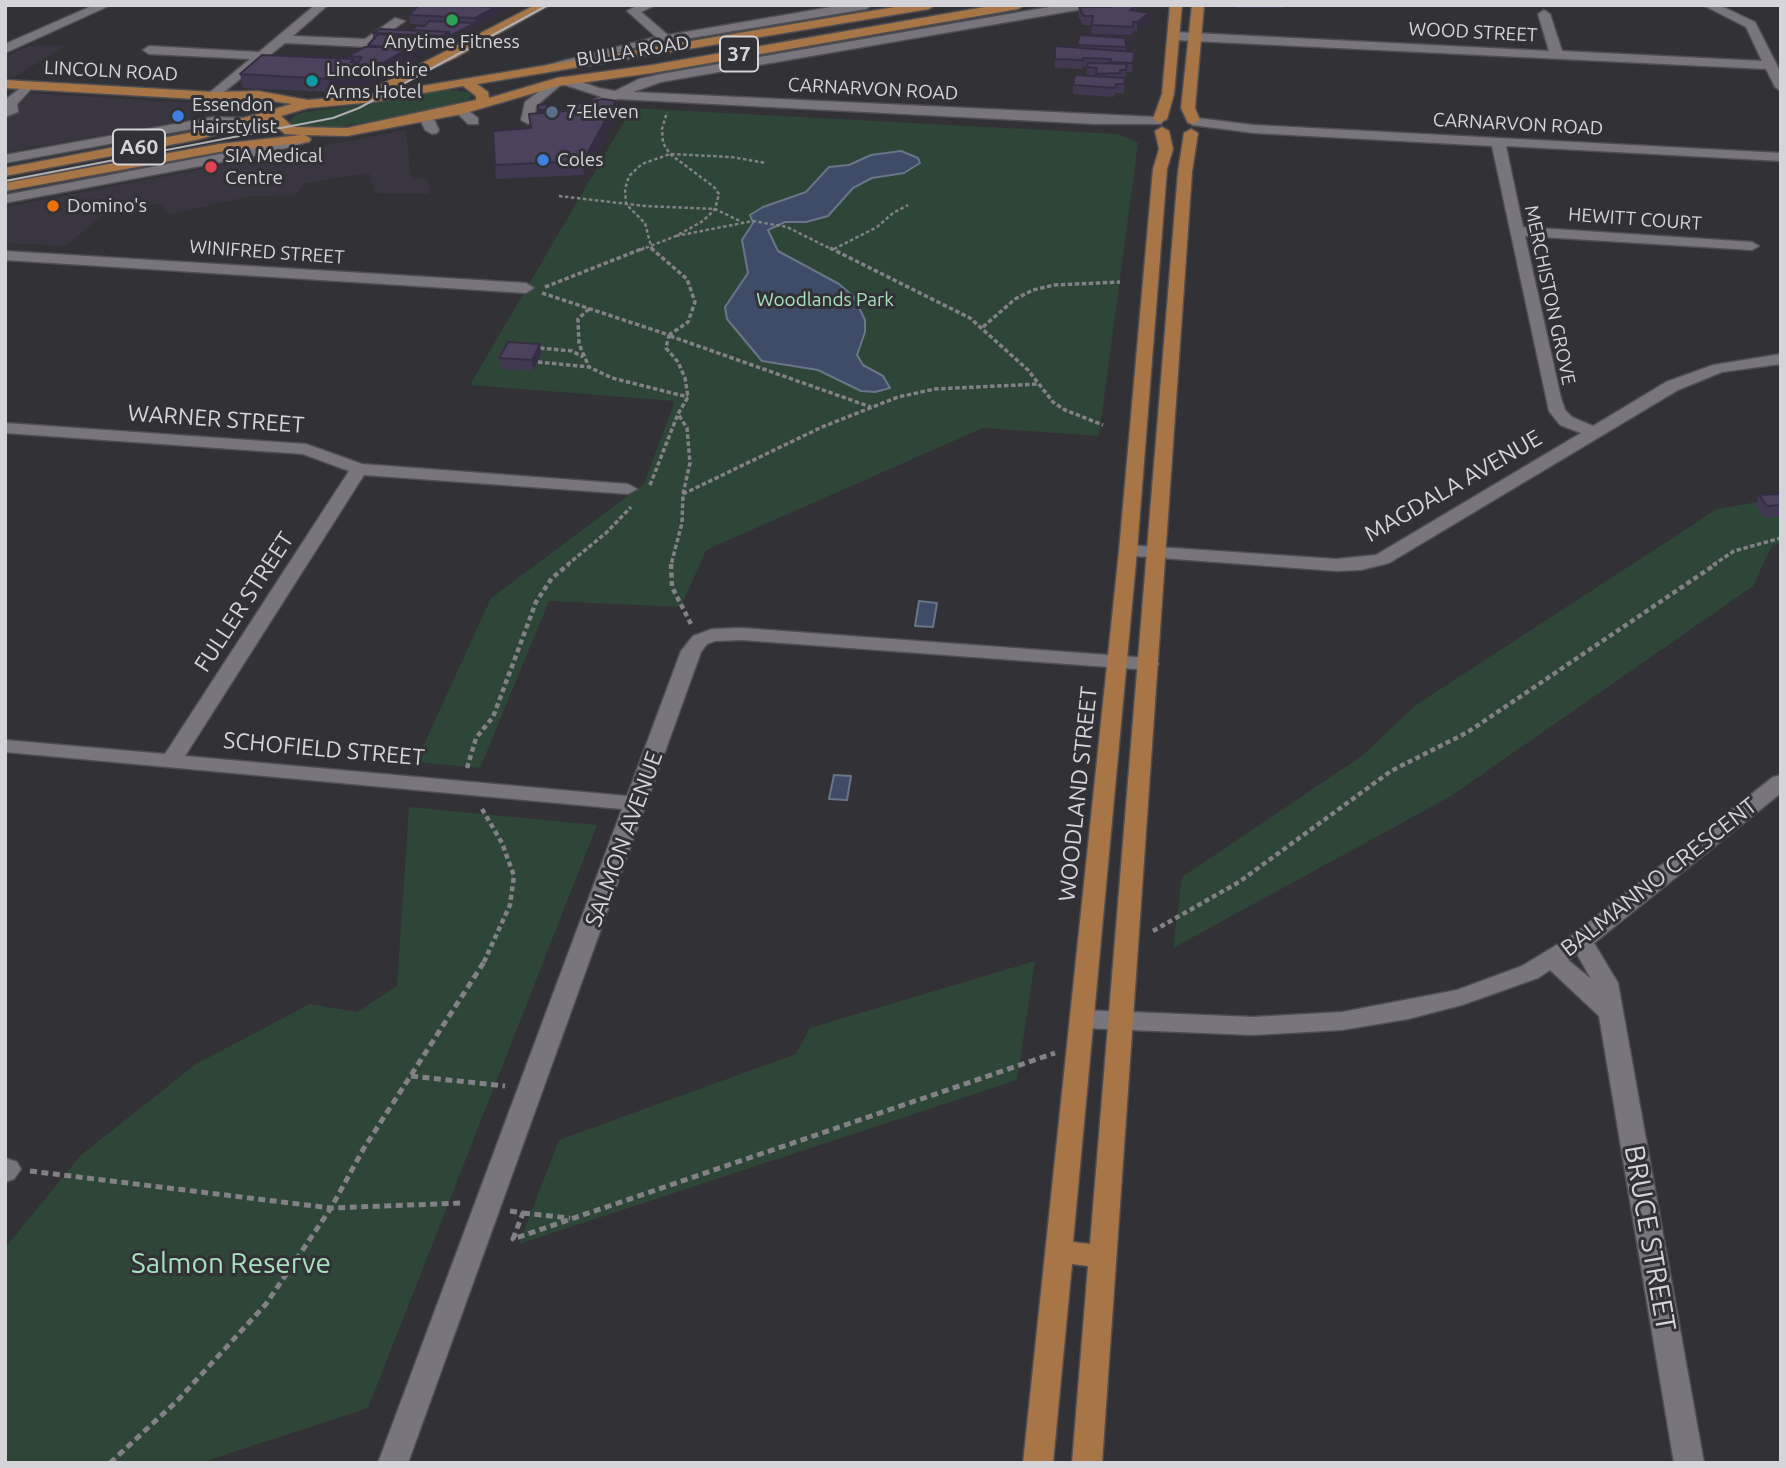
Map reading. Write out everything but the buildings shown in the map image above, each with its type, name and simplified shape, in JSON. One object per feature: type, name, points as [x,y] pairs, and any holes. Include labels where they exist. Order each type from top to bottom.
[{"type":"main road","points":[[339,101],[402,79],[544,5]]},
{"type":"main road","name":"BULLA ROAD","points":[[465,82],[929,5]]},
{"type":"main road","name":"BULLA ROAD","points":[[462,110],[562,81],[652,69],[1018,5]]},
{"type":"main road","points":[[1087,1463],[1181,232],[1194,127],[1188,108],[1199,5]]},
{"type":"main road","name":"WOODLAND STREET","points":[[1038,1463],[1118,662],[1160,169],[1166,149],[1158,125],[1168,94],[1175,7]]},
{"type":"main road","points":[[451,55],[447,66],[481,92],[484,98],[478,105],[462,110]]},
{"type":"main road","name":"37","points":[[271,115],[319,103],[370,98],[465,82]]},
{"type":"main road","name":"LINCOLN ROAD","points":[[5,84],[214,96],[258,95],[319,103]]},
{"type":"main road","name":"LINCOLN ROAD","points":[[214,96],[253,103],[271,115]]},
{"type":"main road","name":"37","points":[[271,115],[290,131],[347,132],[429,123],[462,110]]},
{"type":"main road","name":"A60","points":[[5,172],[177,139],[271,115]]},
{"type":"main road","points":[[1158,125],[1173,117],[1194,127]]},
{"type":"main road","name":"A60","points":[[5,187],[219,148],[347,132]]},
{"type":"main road","points":[[1155,231],[1181,232]]},
{"type":"main road","points":[[1059,1251],[1103,1257]]},
{"type":"street","points":[[5,49],[105,5]]},
{"type":"street","points":[[214,96],[322,5]]},
{"type":"street","points":[[650,5],[633,10],[666,39]]},
{"type":"street","points":[[543,71],[613,49],[866,5]]},
{"type":"street","points":[[562,81],[530,105],[528,120],[568,117],[644,82],[661,78],[1083,5]]},
{"type":"street","points":[[1709,5],[1751,26],[1781,87]]},
{"type":"street","points":[[1544,14],[1557,55]]},
{"type":"street","points":[[281,39],[368,43],[399,21]]},
{"type":"street","name":"WOOD STREET","points":[[1174,37],[1770,65]]},
{"type":"street","points":[[149,50],[261,56]]},
{"type":"street","name":"CARNARVON ROAD","points":[[562,81],[594,91],[673,98],[1158,125]]},
{"type":"street","points":[[5,113],[11,112],[10,103],[28,86]]},
{"type":"street","points":[[462,110],[473,121]]},
{"type":"street","points":[[5,159],[213,121],[248,122]]},
{"type":"street","name":"CARNARVON ROAD","points":[[1194,127],[1781,158]]},
{"type":"street","points":[[5,199],[264,150],[299,140]]},
{"type":"street","name":"MERCHISTON GROVE","points":[[1498,143],[1557,411],[1575,426],[1595,433]]},
{"type":"street","name":"HEWITT COURT","points":[[1516,231],[1752,246]]},
{"type":"street","name":"WINIFRED STREET","points":[[5,255],[526,288]]},
{"type":"street","name":"MAGDALA AVENUE","points":[[1128,551],[1336,565],[1362,564],[1381,559],[1672,386],[1703,372],[1743,363],[1781,359]]},
{"type":"street","name":"WARNER STREET","points":[[5,428],[306,449],[359,469],[631,496]]},
{"type":"street","name":"FULLER STREET","points":[[171,761],[359,469]]},
{"type":"street","points":[[700,640],[712,635],[742,634],[1149,664]]},
{"type":"street","name":"SALMON AVENUE","points":[[393,1463],[533,1088],[691,651],[700,640]]},
{"type":"street","name":"SCHOFIELD STREET","points":[[5,746],[637,804]]},
{"type":"street","name":"BALMANNO CRESCENT","points":[[1082,1019],[1253,1026],[1342,1021],[1408,1010],[1462,997],[1530,972],[1581,941],[1781,782]]},
{"type":"street","name":"BRUCE STREET","points":[[1581,941],[1606,983],[1689,1463]]},
{"type":"street","points":[[1552,959],[1587,988],[1610,1012]]},
{"type":"path","points":[[673,98],[662,129],[663,143],[670,155],[714,187],[719,194],[715,209],[703,221],[676,236]]},
{"type":"path","points":[[650,487],[678,414],[688,397],[678,362],[666,348],[669,335],[688,322],[695,302],[687,279],[660,260],[650,245],[646,223],[626,204],[627,180],[635,169],[651,159],[670,155],[731,157],[766,163]]},
{"type":"path","points":[[559,196],[626,204],[715,209],[743,223]]},
{"type":"path","points":[[833,249],[877,227],[893,213],[908,205]]},
{"type":"path","points":[[526,288],[546,287],[676,236],[743,223],[770,223],[787,227],[983,327],[1040,384],[1053,402],[1065,410],[1102,425]]},
{"type":"path","points":[[983,327],[1015,299],[1033,290],[1054,285],[1121,282]]},
{"type":"path","points":[[526,288],[669,335],[871,407]]},
{"type":"path","points":[[589,367],[579,344],[578,319],[590,309]]},
{"type":"path","points":[[540,348],[572,351],[584,357]]},
{"type":"path","points":[[538,362],[589,367],[612,378],[688,397]]},
{"type":"path","points":[[683,494],[822,427],[898,397],[935,389],[1040,384]]},
{"type":"path","points":[[678,414],[687,428],[690,463],[683,494],[682,523],[671,561],[672,587],[700,640]]},
{"type":"path","points":[[110,1463],[177,1401],[266,1304],[331,1208],[364,1148],[488,956],[510,905],[514,876],[502,843],[473,790],[466,770],[476,738],[493,717],[536,602],[552,578],[607,532],[631,496]]},
{"type":"path","points":[[1128,946],[1240,882],[1391,771],[1468,732],[1734,551],[1781,538]]},
{"type":"path","points":[[523,1213],[513,1239],[1079,1045]]},
{"type":"path","points":[[411,1076],[533,1088]]},
{"type":"path","points":[[6,1170],[331,1208],[455,1202],[574,1219]]},
{"type":"shaded area","points":[[29,46],[65,46],[15,77],[5,77],[5,57]]},
{"type":"shaded area","points":[[11,92],[193,103],[194,119],[5,152],[5,105]]},
{"type":"shaded area","points":[[406,130],[411,179],[427,178],[430,194],[375,193],[369,173],[305,183],[294,197],[252,196],[169,214],[160,203],[102,215],[66,246],[5,243],[5,207]]},
{"type":"green space","points":[[441,89],[467,92],[471,95],[469,101],[457,106],[327,129],[298,129],[289,123],[295,115],[305,112],[383,102]]},
{"type":"green space","name":"Woodlands Park","points":[[632,108],[1118,134],[1138,143],[1099,436],[983,428],[706,550],[681,607],[549,601],[480,768],[416,762],[491,598],[644,484],[675,401],[470,385]]},
{"type":"green space","points":[[1781,498],[1781,544],[1772,545],[1753,586],[1451,796],[1173,948],[1182,877],[1362,756],[1416,705],[1717,509]]},
{"type":"green space","name":"Salmon Reserve","points":[[409,807],[597,825],[368,1408],[200,1463],[5,1463],[5,1248],[81,1155],[196,1064],[310,1004],[357,1012],[397,986]]},
{"type":"green space","points":[[1035,961],[1017,1080],[519,1244],[559,1140],[796,1054],[810,1028]]},
{"type":"water","points":[[901,151],[918,158],[920,163],[904,173],[872,178],[853,188],[828,216],[806,222],[785,222],[768,230],[778,251],[839,284],[854,297],[865,320],[865,332],[857,355],[863,365],[883,376],[890,388],[875,392],[861,391],[818,370],[762,361],[727,319],[725,307],[748,273],[742,240],[753,223],[750,215],[763,207],[806,192],[829,167],[849,165],[871,155]]},
{"type":"water","points":[[919,601],[937,603],[933,627],[915,626]]},
{"type":"water","points":[[834,775],[851,776],[847,800],[829,799]]},
{"type":"tram line","points":[[5,181],[333,118],[359,108],[548,5]]},
{"type":"place","name":"Anytime Fitness","points":[[452,20]]},
{"type":"place","name":"Lincolnshire Arms Hotel","points":[[312,81]]},
{"type":"place","name":"7-Eleven","points":[[552,112]]},
{"type":"place","name":"Essendon Hairstylist","points":[[178,116]]},
{"type":"place","name":"Coles","points":[[543,160]]},
{"type":"place","name":"SIA Medical Centre","points":[[211,167]]},
{"type":"place","name":"Domino's","points":[[53,206]]}]
